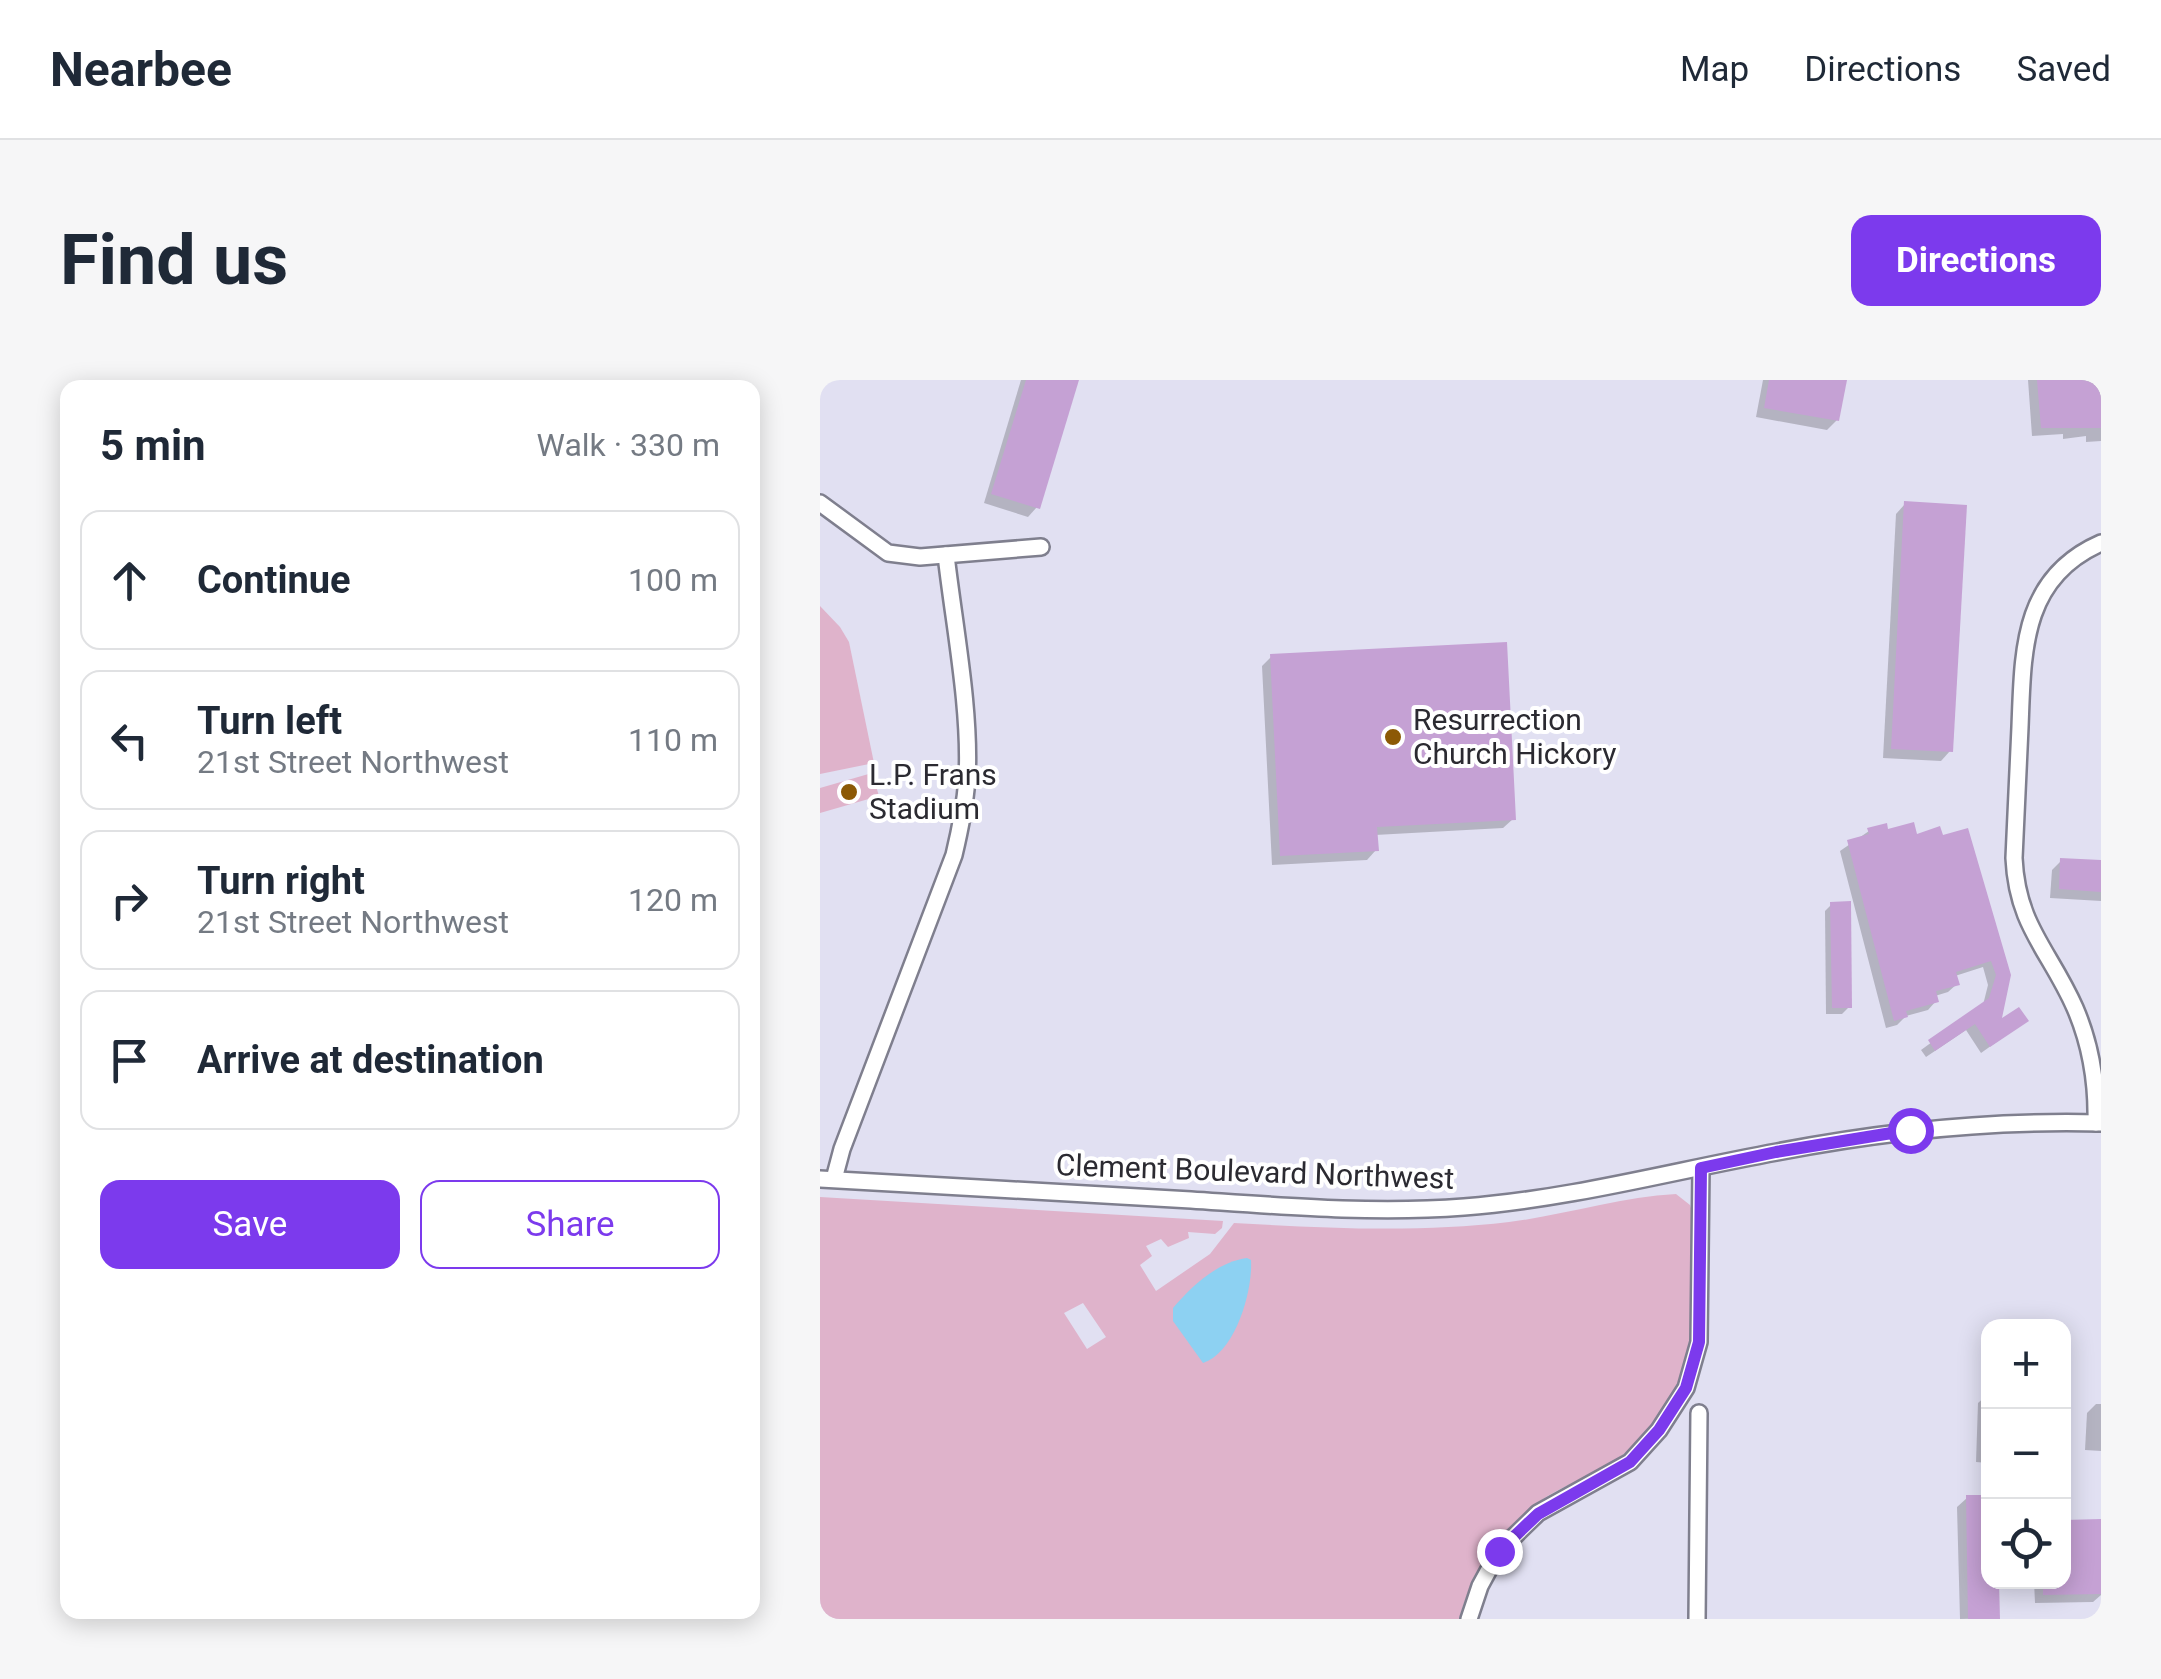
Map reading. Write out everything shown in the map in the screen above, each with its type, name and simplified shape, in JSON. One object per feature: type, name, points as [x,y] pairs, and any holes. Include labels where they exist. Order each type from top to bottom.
[{"type":"street","points":[[820,504],[888,553],[920,558],[1041,547]]},
{"type":"street","points":[[2099,1123],[2091,1052],[2074,1006],[2028,928],[2014,879],[2014,858],[2023,662],[2029,623],[2036,604],[2058,572],[2101,543]]},
{"type":"street","points":[[827,1179],[842,1149],[954,855],[962,818],[967,776],[965,725],[946,555]]},
{"type":"street","name":"Clement Boulevard Northwest","points":[[827,1179],[1401,1210],[1524,1201],[1910,1130],[2006,1122],[2099,1123]]},
{"type":"street","points":[[1468,1619],[1499,1551],[1538,1514],[1630,1462],[1659,1430],[1686,1388],[1699,1342],[1701,1168]]},
{"type":"street","points":[[1697,1619],[1699,1413]]},
{"type":"shaded area","points":[[820,606],[849,642],[874,763],[820,774]]},
{"type":"shaded area","name":"L.P. Frans Stadium","points":[[872,773],[879,796],[820,813],[820,788]]},
{"type":"shaded area","points":[[1676,1194],[1690,1205],[1694,1218],[1690,1334],[1676,1386],[1651,1428],[1628,1451],[1547,1496],[1512,1525],[1480,1568],[1459,1619],[820,1619],[820,1197],[1223,1221],[1215,1234],[1188,1232],[1189,1238],[1168,1247],[1161,1239],[1146,1246],[1152,1256],[1140,1265],[1156,1291],[1210,1254],[1234,1223],[1440,1228],[1530,1219]],"holes":[[[1083,1303],[1106,1337],[1087,1349],[1064,1313]]]},
{"type":"water","points":[[1251,1260],[1251,1273],[1240,1319],[1224,1347],[1203,1363],[1173,1321],[1173,1308],[1215,1270]]},
{"type":"building","points":[[1026,380],[1079,380],[1040,509],[991,494]]},
{"type":"building","points":[[1769,380],[1847,380],[1839,421],[1764,408]]},
{"type":"building","points":[[2037,380],[2101,380],[2101,428],[2041,428]]},
{"type":"building","points":[[1904,501],[1967,505],[1953,752],[1891,749]]},
{"type":"building","name":"Resurrection Church Hickory","points":[[1507,642],[1516,820],[1377,827],[1379,851],[1280,856],[1270,654]]},
{"type":"building","points":[[1914,822],[1917,834],[1940,826],[1943,835],[1968,828],[2011,975],[2002,1018],[2019,1007],[2029,1021],[1990,1047],[1975,1024],[1935,1051],[1928,1040],[1989,998],[1996,975],[1991,961],[1956,972],[1960,985],[1936,991],[1939,1002],[1906,1011],[1908,1017],[1894,1021],[1847,840],[1869,834],[1867,828],[1887,823],[1888,829]]},
{"type":"building","points":[[2060,858],[2101,860],[2101,892],[2059,889]]},
{"type":"building","points":[[1851,901],[1852,1008],[1832,1008],[1830,902]]},
{"type":"building","points":[[1966,1495],[1981,1495],[1981,1589],[1999,1589],[2000,1619],[1968,1619]]},
{"type":"building","points":[[2101,1519],[2101,1594],[2043,1595],[2043,1589],[2071,1589],[2071,1520]]},
{"type":"place","name":"Resurrection Church Hickory","points":[[1393,737]]},
{"type":"place","name":"L.P. Frans Stadium","points":[[849,792]]},
{"type":"route","points":[[1499,1551],[1538,1514],[1630,1462],[1659,1430],[1686,1388],[1699,1342],[1701,1168],[1910,1130]]}]
